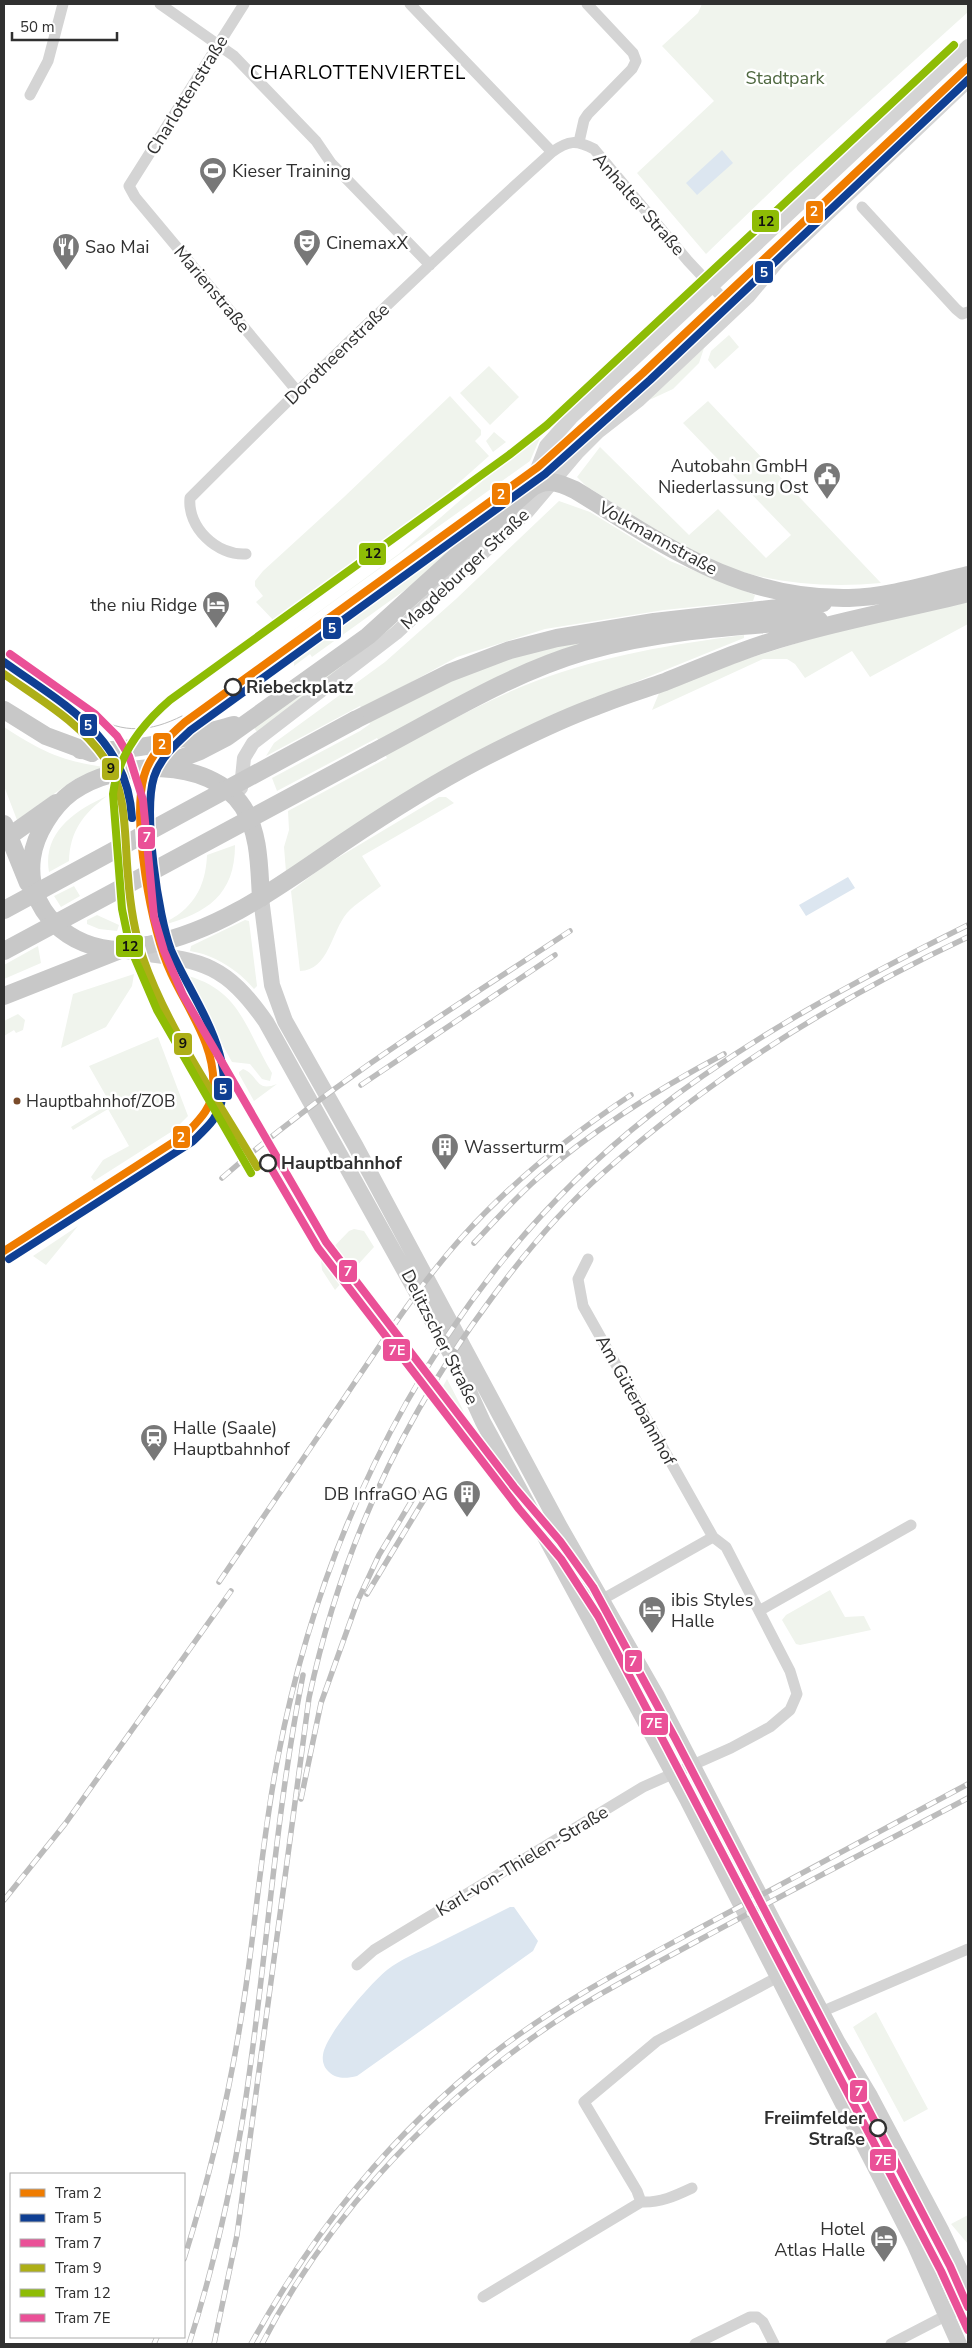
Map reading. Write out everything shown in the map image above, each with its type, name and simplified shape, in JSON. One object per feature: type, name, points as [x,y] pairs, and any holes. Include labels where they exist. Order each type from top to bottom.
[{"type":"main road","points":[[529,490],[541,482],[554,482]]},
{"type":"main road","name":"Volkmannstraße","points":[[554,482],[575,490],[708,569],[741,582],[770,589],[820,597],[850,598],[892,592],[968,575]]},
{"type":"main road","name":"Magdeburger Straße","points":[[153,768],[200,752],[251,721],[368,636],[529,490]]},
{"type":"main road","points":[[153,768],[110,775],[92,781],[5,833],[38,901],[53,923],[72,938],[88,944],[125,950],[167,949],[261,898],[347,840],[479,760],[593,707],[661,683],[744,650],[860,617],[968,594]]},
{"type":"main road","points":[[4,910],[355,720],[449,673],[510,650],[557,638],[654,622],[812,606],[850,598]]},
{"type":"main road","points":[[4,951],[372,753],[545,665],[583,652],[684,630],[860,617]]},
{"type":"main road","points":[[4,710],[46,736],[80,750],[100,753],[153,768],[183,771],[212,781],[243,807],[250,822],[257,850],[261,898]]},
{"type":"main road","points":[[100,753],[175,739],[251,721]]},
{"type":"main road","points":[[38,901],[31,875],[35,843],[49,818],[69,794]]},
{"type":"main road","name":"Delitzscher Straße","points":[[261,898],[272,985],[285,1021],[355,1145],[560,1527],[603,1599],[693,1765],[821,2012],[874,2103],[941,2230],[968,2287]]},
{"type":"main road","name":"Delitzscher Straße","points":[[167,949],[221,973],[241,989],[266,1022],[442,1336],[483,1422],[673,1774],[914,2243],[959,2344]]},
{"type":"main road","points":[[4,996],[125,950]]},
{"type":"street","points":[[30,95],[48,62],[63,4]]},
{"type":"street","points":[[160,4],[219,44],[316,141],[331,162],[430,265]]},
{"type":"street","name":"Charlottenstraße","points":[[129,186],[244,4]]},
{"type":"street","points":[[410,4],[552,152]]},
{"type":"street","points":[[579,142],[584,120],[588,114],[632,69],[636,61],[633,53],[587,4]]},
{"type":"street","name":"Magdeburger Straße","points":[[529,490],[546,446],[554,436],[968,46]]},
{"type":"street","name":"Magdeburger Straße","points":[[243,807],[242,766],[244,758],[253,743],[396,633],[528,511],[578,452],[598,432],[639,400],[734,310],[778,261],[968,81]]},
{"type":"street","name":"Anhalter Straße","points":[[552,152],[564,144],[579,142],[594,149],[734,310]]},
{"type":"street","name":"Dorotheenstraße","points":[[246,554],[227,551],[204,536],[191,515],[190,498],[297,391],[552,152]]},
{"type":"street","name":"Marienstraße","points":[[129,186],[135,197],[297,391]]},
{"type":"street","points":[[862,207],[956,309],[962,314],[968,312]]},
{"type":"street","name":"Am Güterbahnhof","points":[[588,1259],[578,1279],[583,1306],[713,1537],[726,1547],[790,1670],[797,1694],[790,1710],[770,1727],[693,1765]]},
{"type":"street","points":[[759,1611],[911,1525]]},
{"type":"street","points":[[603,1599],[713,1537]]},
{"type":"street","name":"Karl-von-Thielen-Straße","points":[[356,1965],[374,1950],[643,1787],[693,1765]]},
{"type":"street","points":[[821,2012],[968,1948]]},
{"type":"street","points":[[641,2202],[637,2191],[584,2102],[661,2038],[778,1977]]},
{"type":"street","points":[[482,2297],[641,2202],[653,2203],[672,2198],[692,2188]]},
{"type":"street","points":[[891,2344],[947,2315],[968,2301]]},
{"type":"street","points":[[694,2344],[750,2317],[757,2317],[763,2322],[774,2344]]},
{"type":"green space","name":"Stadtpark","points":[[702,4],[968,4],[968,12],[791,172],[706,254],[637,173],[714,101],[662,46],[698,13]]},
{"type":"green space","points":[[729,335],[739,347],[715,369],[708,360],[711,351]]},
{"type":"green space","points":[[704,348],[699,363],[673,389],[645,402]]},
{"type":"green space","points":[[489,366],[519,397],[490,425],[460,393]]},
{"type":"green space","points":[[450,396],[481,430],[481,435],[475,441],[489,456],[392,542],[368,559],[365,556],[307,609],[276,623],[256,602],[263,596],[255,586],[255,581],[263,571]]},
{"type":"green space","points":[[708,401],[881,583],[822,585],[784,581],[727,567],[691,551],[657,531],[590,490],[577,477],[600,447],[689,535],[718,509],[766,558],[791,535],[683,423]]},
{"type":"green space","points":[[494,432],[506,442],[493,452],[486,441]]},
{"type":"green space","points":[[536,434],[540,438],[530,461],[284,637],[400,553]]},
{"type":"green space","points":[[509,493],[510,495],[412,585],[312,657],[310,654],[294,666],[294,650],[297,645]]},
{"type":"green space","points":[[559,501],[590,512],[670,561],[755,595],[753,601],[664,610],[545,629],[457,657],[362,709],[360,706],[266,756],[274,743],[385,662],[456,599]]},
{"type":"green space","points":[[518,511],[393,630],[257,732],[254,728],[393,626]]},
{"type":"green space","points":[[968,601],[968,624],[870,677],[852,651],[805,678],[795,664],[787,659],[763,659],[652,710],[662,686],[857,624]]},
{"type":"green space","points":[[744,635],[744,638],[559,713],[286,872],[284,847],[289,830],[288,811],[387,758],[385,754],[498,697],[561,672],[638,652]]},
{"type":"green space","points":[[627,638],[379,741],[377,738],[277,791],[272,778],[360,731],[370,724],[369,721],[461,676],[503,660],[581,640]]},
{"type":"green space","points":[[4,727],[29,743],[52,754],[76,762],[105,767],[75,779],[17,820],[4,786]]},
{"type":"green space","points":[[107,796],[79,824],[72,841],[69,861],[49,872],[48,858],[51,846],[63,825],[83,808]]},
{"type":"green space","points":[[439,797],[446,797],[454,803],[362,856],[381,886],[347,913],[328,949],[317,964],[310,969],[300,971],[291,891],[324,866]]},
{"type":"green space","points":[[235,845],[234,862],[230,877],[216,899],[205,908],[193,914],[163,925],[192,902],[203,880],[207,855]]},
{"type":"green space","points":[[74,886],[80,896],[61,907],[54,896]]},
{"type":"green space","points":[[97,915],[119,925],[117,931],[99,929],[87,924],[87,920]]},
{"type":"green space","points":[[245,920],[249,921],[257,986],[254,989],[225,964],[208,956],[190,951],[191,946]]},
{"type":"green space","points":[[38,946],[41,963],[4,979],[4,965]]},
{"type":"green space","points":[[175,973],[197,979],[214,987],[227,997],[246,1023],[272,1073],[270,1081],[262,1079],[250,1064],[232,1062],[191,989],[184,992]]},
{"type":"green space","points":[[134,974],[132,986],[106,1027],[61,1048],[73,994]]},
{"type":"green space","points":[[18,1014],[25,1020],[23,1030],[16,1033],[14,1030],[4,1036],[4,1021]]},
{"type":"green space","points":[[158,1037],[188,1116],[174,1130],[94,1181],[91,1177],[103,1160],[129,1146],[108,1109],[73,1130],[71,1127],[110,1103],[89,1066]]},
{"type":"green space","points":[[243,1069],[261,1085],[270,1086],[277,1084],[254,1101],[239,1074]]},
{"type":"green space","points":[[78,1226],[46,1265],[33,1256]]},
{"type":"green space","points":[[354,1229],[364,1231],[374,1247],[335,1290],[322,1270],[321,1260],[349,1231]]},
{"type":"green space","points":[[447,1379],[462,1408],[470,1429],[441,1390]]},
{"type":"green space","points":[[830,1590],[845,1617],[864,1616],[871,1630],[800,1645],[796,1644],[782,1620],[786,1615]]},
{"type":"green space","points":[[876,2012],[928,2109],[904,2122],[853,2027]]},
{"type":"green space","points":[[968,2215],[968,2244],[951,2224]]},
{"type":"shaded area","points":[[722,150],[733,163],[697,195],[686,183]]},
{"type":"shaded area","points":[[848,877],[855,888],[806,916],[799,905]]},
{"type":"shaded area","points":[[510,1907],[514,1907],[538,1941],[533,1951],[357,2076],[339,2077],[332,2075],[327,2070],[323,2055],[332,2035],[360,1997],[387,1970],[404,1959]]},
{"type":"tram line","name":"12","points":[[251,1173],[157,1010],[130,947],[122,909],[113,794],[120,766],[132,742],[170,700],[509,455],[547,425],[954,45]]},
{"type":"tram line","name":"2","points":[[4,1251],[186,1134],[204,1114],[212,1097],[213,1074],[211,1059],[200,1029],[171,973],[164,955],[146,876],[140,820],[141,795],[144,776],[155,753],[185,722],[538,467],[643,373],[968,67]]},
{"type":"tram line","name":"5","points":[[9,1259],[192,1142],[213,1120],[222,1100],[224,1078],[220,1056],[202,1011],[171,950],[161,914],[151,838],[150,814],[154,777],[160,763],[191,730],[545,474],[650,380],[968,80]]},
{"type":"tram line","name":"7","points":[[10,654],[95,714],[117,736],[129,756],[143,800],[154,917],[164,951],[183,995],[326,1242],[514,1487],[560,1541],[593,1587],[675,1738],[950,2266],[968,2307]]},
{"type":"tram line","name":"5","points":[[4,662],[70,709],[89,725],[105,744],[118,765],[128,790],[132,818]]},
{"type":"tram line","name":"9","points":[[4,674],[71,722],[95,746],[112,772],[118,786],[124,815],[131,907],[143,958],[153,984],[180,1038],[257,1167]]},
{"type":"tram line","points":[[93,716],[115,726],[137,729],[159,725],[182,716]]},
{"type":"tram line","name":"7E","points":[[268,1163],[318,1248],[519,1509],[561,1559],[598,1616],[941,2271],[968,2330]]},
{"type":"railway","points":[[185,2256],[204,2192],[235,2055],[273,1786],[299,1665],[328,1575],[364,1487],[407,1402],[457,1322],[514,1247],[579,1178],[650,1115],[725,1061],[804,1012],[885,967],[968,925]]},
{"type":"railway","points":[[222,1178],[348,1079],[570,931]]},
{"type":"railway","points":[[214,2344],[237,2235],[309,1698],[322,1644],[338,1591],[378,1488],[402,1439],[429,1391],[491,1299],[530,1249],[587,1187],[687,1104],[777,1042],[871,986],[968,937]]},
{"type":"railway","points":[[361,1085],[555,955]]},
{"type":"railway","points":[[474,1243],[530,1186],[581,1143],[604,1126],[675,1081],[724,1054]]},
{"type":"railway","points":[[219,1582],[387,1335],[416,1294],[463,1236],[542,1160],[631,1095]]},
{"type":"railway","points":[[301,1799],[321,1703],[358,1600],[379,1555],[417,1492]]},
{"type":"railway","points":[[367,1594],[425,1498]]},
{"type":"railway","points":[[4,1900],[65,1824],[231,1591]]},
{"type":"railway","points":[[189,2344],[220,2232],[243,2117],[277,1840],[303,1675]]},
{"type":"railway","points":[[251,2344],[301,2261],[358,2186],[422,2116],[494,2053],[545,2016],[626,1968],[968,1784]]},
{"type":"railway","points":[[262,2344],[287,2299],[345,2215],[414,2138],[491,2069],[552,2024],[615,1986],[968,1798]]},
{"type":"railway","points":[[154,2344],[157,2338]]},
{"type":"place","name":"Kieser Training","points":[[213,195]]},
{"type":"place","name":"CinemaxX","points":[[307,267]]},
{"type":"place","name":"Sao Mai","points":[[66,271]]},
{"type":"place","name":"Autobahn GmbH Niederlassung Ost","points":[[827,500]]},
{"type":"place","name":"the niu Ridge","points":[[216,629]]},
{"type":"place","name":"Riebeckplatz","points":[[233,687]]},
{"type":"place","name":"Hauptbahnhof/ZOB","points":[[17,1101]]},
{"type":"place","name":"Hauptbahnhof","points":[[268,1163]]},
{"type":"place","name":"Wasserturm","points":[[445,1171]]},
{"type":"place","name":"Halle (Saale) Hauptbahnhof","points":[[154,1462]]},
{"type":"place","name":"DB InfraGO AG","points":[[467,1518]]},
{"type":"place","name":"ibis Styles Halle","points":[[652,1634]]},
{"type":"place","name":"Freiimfelder Straße","points":[[878,2128]]},
{"type":"place","name":"Hotel Atlas Halle","points":[[884,2263]]},
{"type":"district","name":"CHARLOTTENVIERTEL","points":[[358,73]]}]
